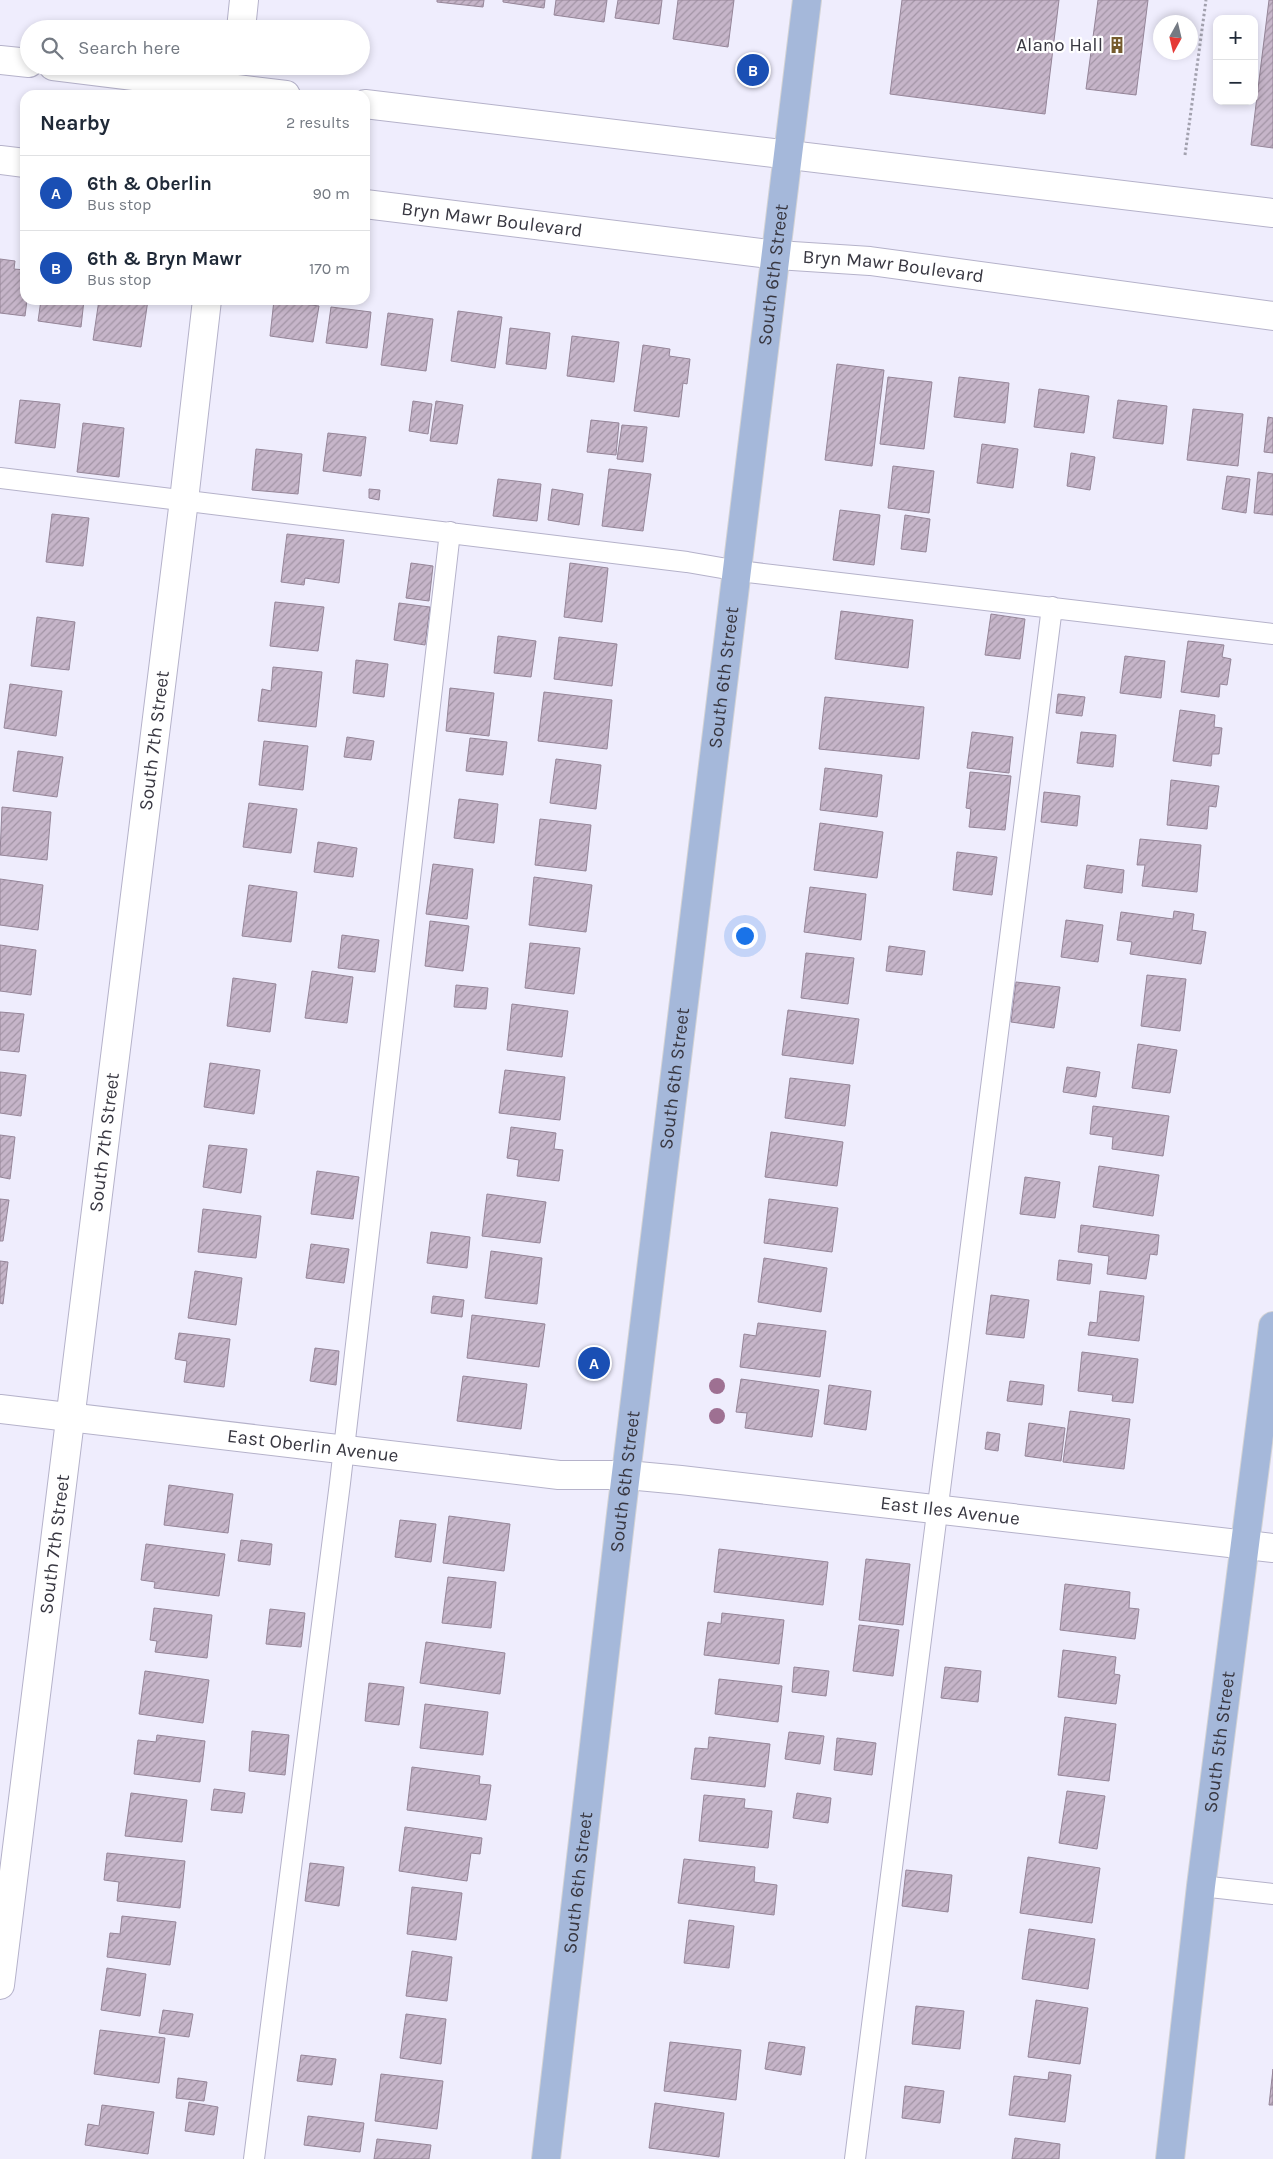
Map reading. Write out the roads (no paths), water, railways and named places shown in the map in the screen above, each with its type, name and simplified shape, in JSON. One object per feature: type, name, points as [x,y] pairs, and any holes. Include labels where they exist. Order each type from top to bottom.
[{"type":"main road","name":"South 6th Street","points":[[546,2159],[626,1475],[807,0]]},
{"type":"main road","name":"South 5th Street","points":[[1170,2159],[1201,1886],[1273,1326]]},
{"type":"street","points":[[242,20],[244,0]]},
{"type":"street","points":[[0,60],[20,62]]},
{"type":"street","points":[[149,75],[234,83],[264,90]]},
{"type":"street","points":[[370,105],[1273,213]]},
{"type":"street","points":[[0,160],[20,162]]},
{"type":"street","name":"Bryn Mawr Boulevard","points":[[370,205],[777,255],[870,261],[1273,316]]},
{"type":"street","name":"South 7th Street","points":[[0,1985],[184,500],[205,305]]},
{"type":"street","name":"East Oberlin Avenue","points":[[0,1409],[559,1475],[626,1475]]},
{"type":"street","name":"East Iles Avenue","points":[[626,1475],[937,1508],[1273,1548]]},
{"type":"lane","points":[[0,478],[450,532],[738,570],[1052,606],[1273,634]]},
{"type":"lane","points":[[254,2159],[344,1450],[450,532]]},
{"type":"lane","points":[[855,2159],[1052,606]]},
{"type":"lane","points":[[1201,1886],[1273,1894]]},
{"type":"place","name":"Alano Hall","points":[[1117,45]]},
{"type":"place","name":"6th & Bryn Mawr","points":[[753,70]]},
{"type":"place","name":"6th & Oberlin","points":[[594,1363]]}]
